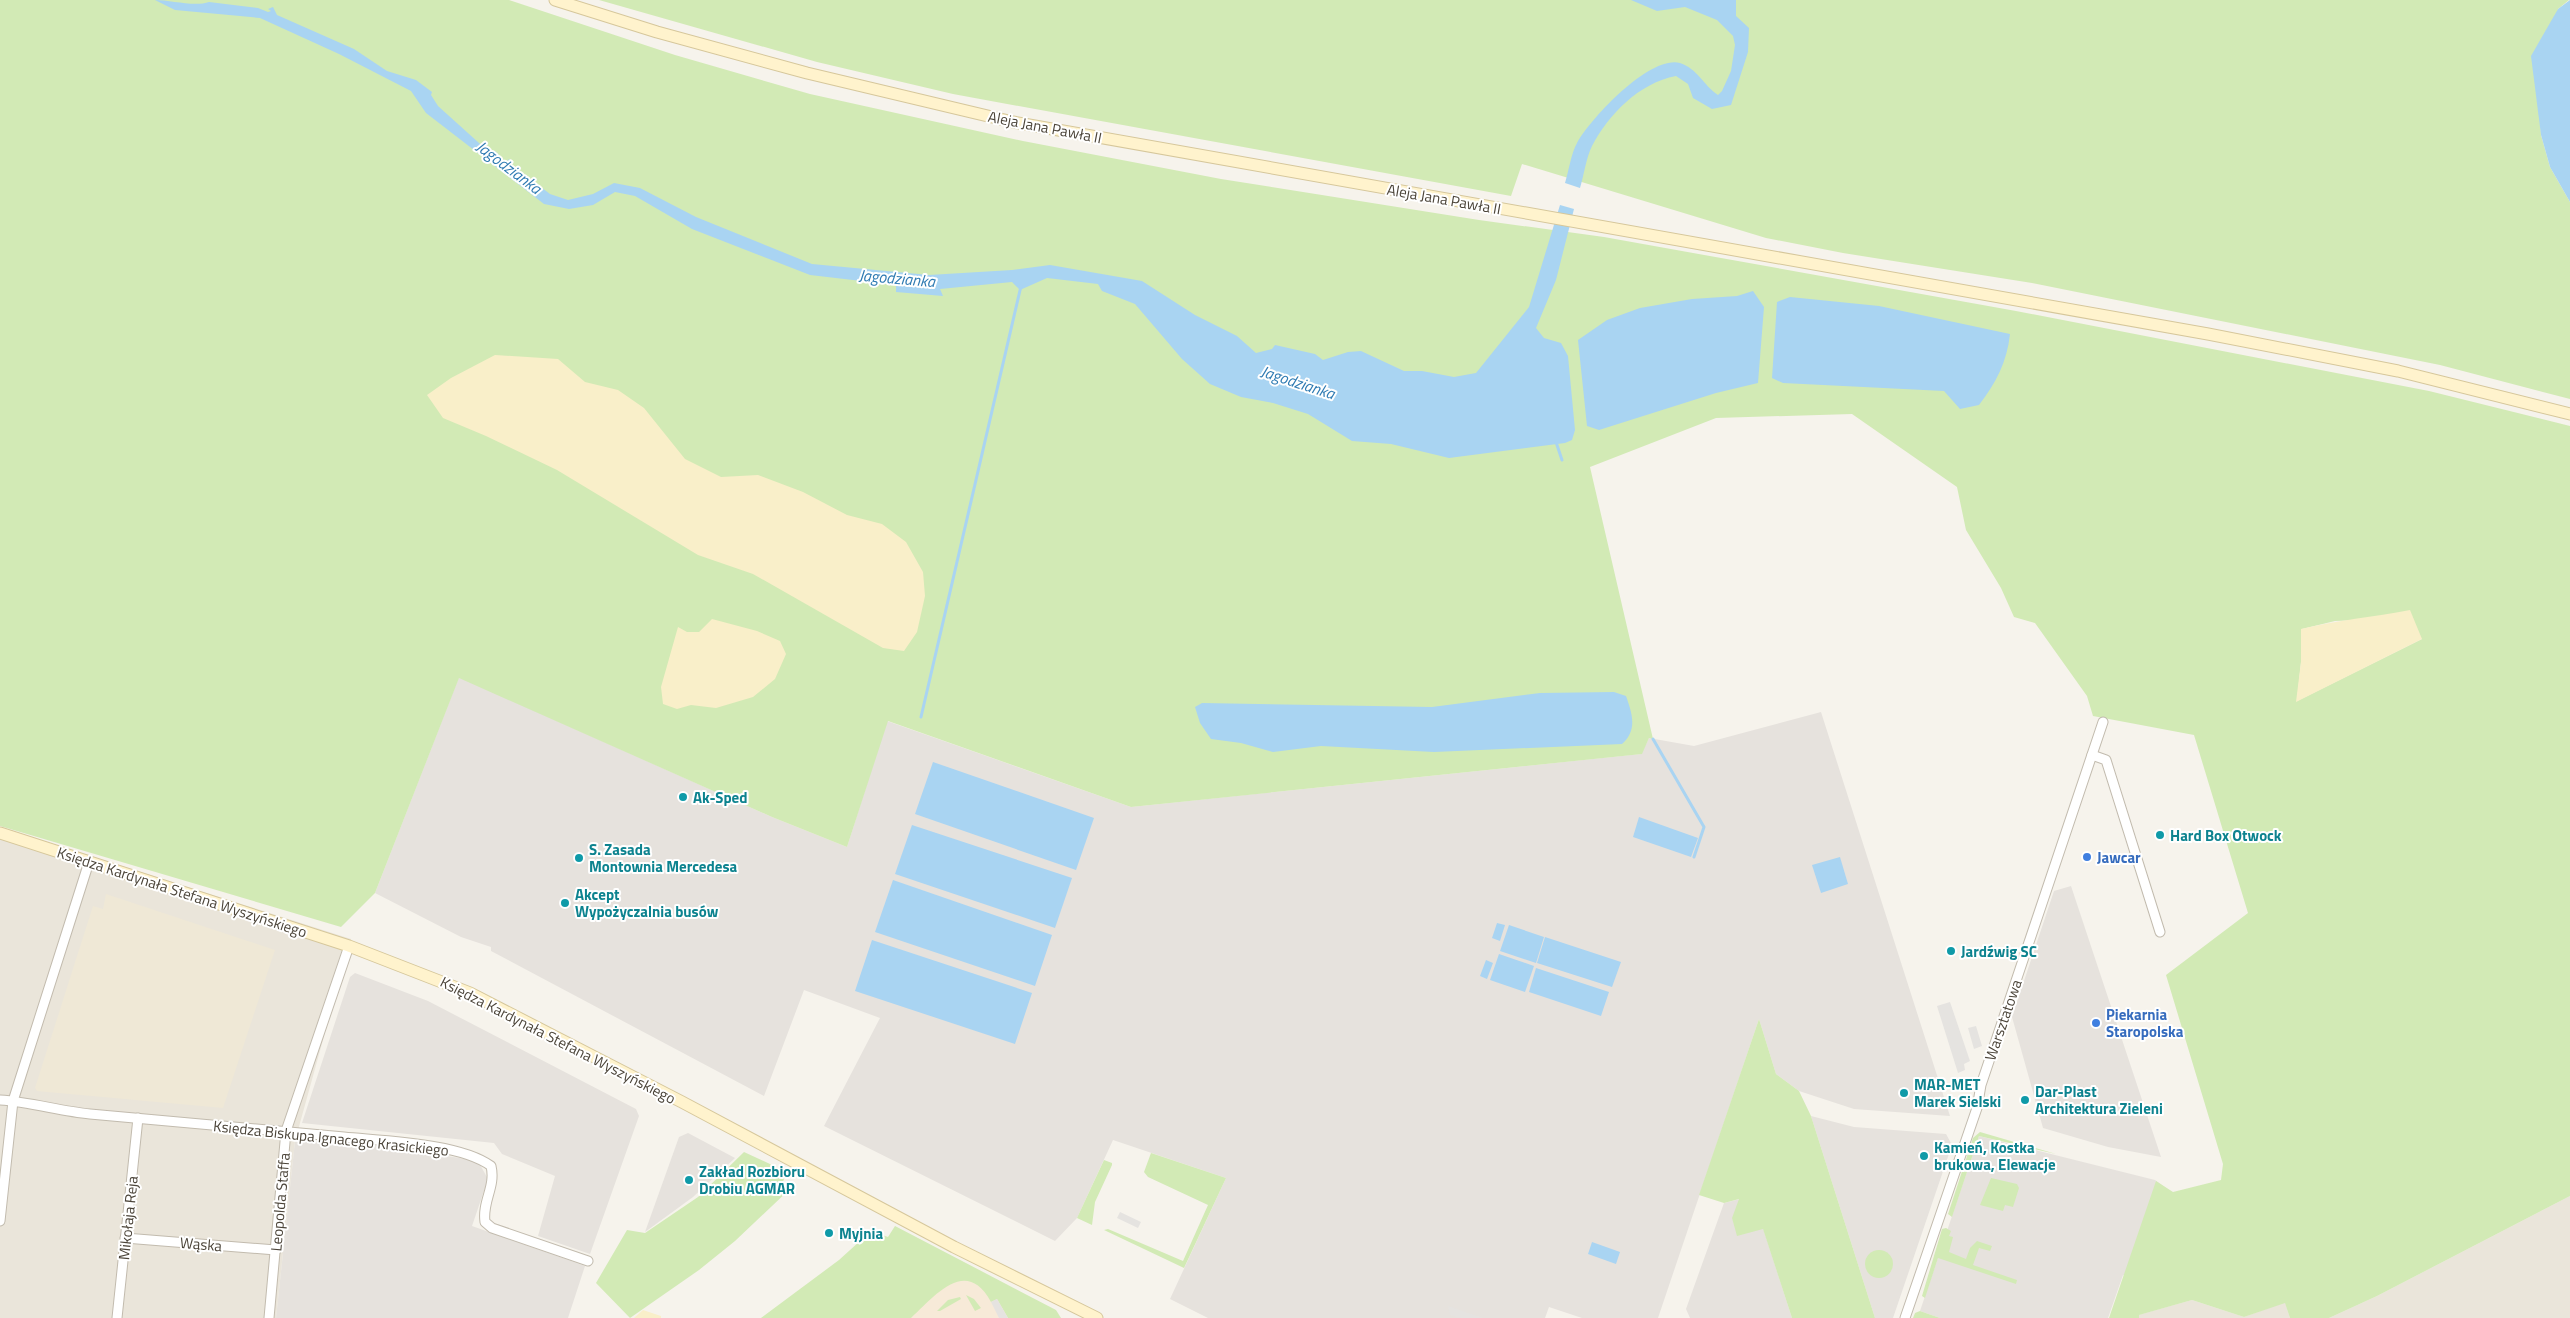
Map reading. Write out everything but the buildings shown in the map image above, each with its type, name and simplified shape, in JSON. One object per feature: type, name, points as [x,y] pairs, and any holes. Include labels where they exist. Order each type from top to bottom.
[{"type":"main road","name":"Aleja Jana Pawła II","points":[[555,0],[657,32],[807,74],[1013,122],[2208,334],[2430,379],[2570,414]]},
{"type":"main road","name":"Księdza Kardynała Stefana Wyszyńskiego","points":[[0,833],[349,946],[470,993],[690,1106],[1089,1316]]},
{"type":"street","name":"Warsztatowa","points":[[1905,1318],[1977,1108],[1984,1075],[2103,722]]},
{"type":"street","points":[[2092,755],[2106,760],[2160,932]]},
{"type":"street","points":[[0,1221],[13,1101],[89,862]]},
{"type":"street","name":"Leopolda Staffa","points":[[268,1318],[286,1131],[349,946]]},
{"type":"street","name":"Księdza Biskupa Ignacego Krasickiego","points":[[0,1100],[87,1114],[286,1131],[426,1146],[480,1158],[491,1166],[494,1179],[483,1210],[485,1222],[492,1228],[588,1261]]},
{"type":"street","name":"Mikołaja Reja","points":[[117,1318],[138,1118]]},
{"type":"street","name":"Wąska","points":[[126,1238],[276,1250]]},
{"type":"shaded area","points":[[459,677],[772,817],[847,847],[887,721],[1131,807],[1641,754],[1649,738],[1694,746],[1821,712],[1950,1116],[1854,1109],[1799,1091],[1776,1074],[1759,1019],[1658,1318],[1582,1318],[1549,1307],[1545,1318],[1208,1318],[1170,1299],[1226,1178],[1113,1140],[1077,1218],[1055,1241],[824,1126],[880,1018],[804,990],[764,1096],[491,951],[491,947],[461,937],[375,893]]},
{"type":"shaded area","points":[[0,827],[351,939],[295,1141],[276,1318],[0,1318]]},
{"type":"shaded area","points":[[2071,886],[2161,1157],[2108,1147],[2043,1128],[2012,1017],[2054,891]]},
{"type":"shaded area","points":[[106,894],[275,950],[223,1108],[37,1091],[35,1088],[93,906],[103,909]]},
{"type":"shaded area","points":[[355,973],[428,1001],[636,1109],[639,1116],[590,1254],[538,1236],[555,1176],[502,1154],[494,1143],[302,1123],[350,977]]},
{"type":"shaded area","points":[[1950,1002],[1970,1061],[1964,1064],[1965,1070],[1958,1073],[1937,1006]]},
{"type":"shaded area","points":[[1976,1026],[1982,1046],[1974,1049],[1968,1028]]},
{"type":"shaded area","points":[[1811,1116],[1854,1127],[1946,1134],[1952,1145],[1893,1318],[1875,1318]]},
{"type":"shaded area","points":[[688,1133],[735,1158],[693,1197],[645,1232],[679,1137]]},
{"type":"shaded area","points":[[1979,1136],[2155,1180],[2181,1199],[2213,1306],[2123,1275],[2108,1318],[1940,1318],[1920,1311]]},
{"type":"shaded area","points":[[295,1141],[391,1147],[478,1161],[488,1179],[472,1226],[585,1266],[568,1318],[276,1318]]},
{"type":"shaded area","points":[[2570,1196],[2570,1318],[2329,1318],[2377,1296]]},
{"type":"shaded area","points":[[1740,1199],[1737,1235],[1763,1228],[1792,1318],[1690,1318],[1686,1309],[1724,1203]]},
{"type":"shaded area","points":[[1120,1212],[1141,1222],[1138,1228],[1117,1218]]},
{"type":"shaded area","points":[[954,1272],[1045,1318],[904,1318]]},
{"type":"shaded area","points":[[997,1299],[1008,1318],[999,1318],[991,1302]]},
{"type":"shaded area","points":[[2192,1300],[2244,1317],[2285,1302],[2290,1318],[2139,1318],[2138,1315]]},
{"type":"shaded area","points":[[1448,1306],[1483,1318],[1461,1318],[1450,1315]]},
{"type":"green space","points":[[0,0],[509,0],[675,55],[810,94],[1023,141],[1221,179],[1479,220],[1604,237],[2016,311],[2429,391],[2570,426],[2570,1196],[2377,1296],[2329,1318],[2290,1318],[2285,1303],[2244,1317],[2192,1300],[2139,1315],[2139,1318],[2109,1318],[2156,1181],[2173,1192],[2221,1180],[2223,1164],[2166,975],[2248,913],[2194,735],[2093,716],[2087,696],[2035,623],[2014,617],[2001,588],[1966,530],[1957,487],[1852,414],[1716,418],[1590,467],[1653,739],[1649,738],[1642,754],[1131,807],[888,721],[847,847],[772,817],[459,678],[375,893],[341,927],[0,826]],"holes":[[[2361,620],[2422,639],[2297,701],[2302,629],[2335,621]]]},
{"type":"green space","points":[[599,0],[2569,0],[2558,9],[2540,115],[2541,135],[2550,167],[2570,202],[2570,399],[2440,365],[2032,283],[1843,253],[1766,238],[1522,164],[1511,196],[953,94],[817,62]]},
{"type":"green space","points":[[1759,1019],[1776,1074],[1799,1091],[1811,1116],[1875,1318],[1792,1318],[1763,1229],[1737,1236],[1732,1218],[1739,1199],[1724,1203],[1699,1195]]},
{"type":"green space","points":[[1980,1132],[2056,1154],[1979,1136],[1952,1217],[1948,1214],[1973,1138]]},
{"type":"green space","points":[[744,1152],[787,1172],[782,1184],[791,1188],[735,1241],[699,1270],[630,1318],[596,1283],[627,1230],[645,1233],[698,1197]]},
{"type":"green space","points":[[1151,1153],[1226,1178],[1184,1268],[1104,1230],[1108,1229],[1183,1261],[1208,1205],[1148,1177],[1144,1172]]},
{"type":"green space","points":[[1104,1160],[1112,1163],[1112,1165],[1095,1202],[1092,1225],[1077,1218]]},
{"type":"green space","points":[[1991,1178],[2017,1184],[2019,1188],[2013,1207],[2005,1205],[2003,1211],[1980,1205]]},
{"type":"green space","points":[[895,1226],[1056,1310],[1061,1318],[1008,1318],[997,1299],[991,1302],[981,1289],[971,1282],[961,1281],[951,1284],[940,1291],[911,1318],[761,1318],[839,1260],[871,1231],[888,1237]]},
{"type":"green space","points":[[1946,1228],[1951,1231],[1949,1236],[1953,1237],[1949,1252],[1966,1259],[1970,1248],[1977,1241],[1992,1246],[1990,1251],[1979,1248],[1973,1265],[2017,1280],[2016,1284],[1938,1258],[1925,1298],[1922,1296],[1942,1229]]},
{"type":"green space","points":[[1879,1250],[1889,1254],[1893,1264],[1889,1274],[1879,1278],[1869,1274],[1865,1264],[1869,1254]]},
{"type":"green space","points":[[966,1295],[974,1299],[981,1308],[975,1311]]},
{"type":"green space","points":[[960,1297],[961,1299],[937,1311],[948,1300]]},
{"type":"green space","points":[[1920,1311],[1940,1318],[1913,1318],[1915,1313]]},
{"type":"sand","points":[[495,355],[558,359],[585,382],[618,390],[644,408],[685,459],[721,477],[758,475],[803,492],[847,515],[882,524],[906,542],[923,572],[925,596],[917,632],[904,651],[883,648],[753,574],[698,555],[557,470],[443,418],[427,395],[451,378]]},
{"type":"sand","points":[[2410,610],[2422,639],[2296,702],[2301,662],[2301,629]]},
{"type":"sand","points":[[712,619],[757,631],[780,641],[786,654],[775,679],[753,697],[716,708],[691,705],[677,709],[663,704],[661,687],[678,627],[687,632],[699,632]]},
{"type":"sand","points":[[643,1310],[661,1316],[661,1318],[634,1318]]},
{"type":"water","name":"Jagodzianka","points":[[155,0],[190,4],[209,2],[258,8],[268,12],[271,11],[268,9],[273,7],[277,15],[354,49],[387,71],[416,80],[432,92],[431,95],[438,106],[489,152],[495,151],[506,163],[509,159],[513,166],[550,194],[568,200],[593,194],[614,183],[640,188],[696,217],[812,264],[929,275],[1012,270],[1050,265],[1142,281],[1195,315],[1237,336],[1256,353],[1272,349],[1275,345],[1315,354],[1323,360],[1348,352],[1361,351],[1404,371],[1422,371],[1454,377],[1476,373],[1529,307],[1560,205],[1574,209],[1556,280],[1536,328],[1544,338],[1561,343],[1568,356],[1575,430],[1572,440],[1565,443],[1449,458],[1391,444],[1352,441],[1308,414],[1273,403],[1241,397],[1210,384],[1182,359],[1135,304],[1102,291],[1098,284],[1047,278],[1020,290],[1012,282],[940,289],[943,296],[896,292],[896,285],[810,275],[692,229],[635,196],[615,192],[593,205],[569,209],[544,204],[426,113],[411,91],[339,54],[260,18],[175,10]]},
{"type":"water","points":[[1631,0],[1736,0],[1736,16],[1749,28],[1748,52],[1731,105],[1712,109],[1693,98],[1688,84],[1676,76],[1650,85],[1626,102],[1607,123],[1592,146],[1580,188],[1565,183],[1577,143],[1584,132],[1608,105],[1638,78],[1668,63],[1680,63],[1696,73],[1718,95],[1722,91],[1731,71],[1735,45],[1733,36],[1717,20],[1685,7],[1657,11]]},
{"type":"water","points":[[2570,0],[2570,202],[2550,167],[2541,135],[2531,56],[2558,9]]},
{"type":"water","points":[[1753,291],[1764,307],[1758,383],[1716,393],[1599,430],[1587,426],[1578,340],[1607,320],[1640,308],[1692,299],[1737,296]]},
{"type":"water","points":[[1790,297],[1879,306],[2010,334],[2009,344],[1991,389],[1979,405],[1960,409],[1944,391],[1783,383],[1772,378],[1777,302]]},
{"type":"water","points":[[1614,692],[1626,696],[1632,715],[1630,733],[1622,744],[1434,752],[1321,746],[1273,752],[1241,743],[1211,739],[1200,723],[1195,707],[1202,703],[1432,707],[1540,693]]},
{"type":"water","points":[[933,762],[1094,818],[1076,870],[915,814]]},
{"type":"water","points":[[1639,817],[1698,838],[1691,857],[1633,837]]},
{"type":"water","points":[[912,825],[1072,878],[1055,928],[895,874]]},
{"type":"water","points":[[1840,857],[1848,884],[1821,893],[1812,865]]},
{"type":"water","points":[[893,880],[1052,935],[1035,986],[875,932]]},
{"type":"water","points":[[1497,923],[1505,925],[1500,941],[1492,938]]},
{"type":"water","points":[[1509,925],[1544,937],[1536,963],[1500,951]]},
{"type":"water","points":[[1545,937],[1621,962],[1612,987],[1537,963]]},
{"type":"water","points":[[872,940],[1032,993],[1015,1044],[855,991]]},
{"type":"water","points":[[1499,954],[1534,966],[1525,992],[1490,980]]},
{"type":"water","points":[[1486,960],[1493,963],[1487,979],[1480,976]]},
{"type":"water","points":[[1536,968],[1609,992],[1601,1016],[1529,992]]},
{"type":"water","points":[[1592,1242],[1620,1252],[1616,1264],[1588,1254]]},
{"type":"waterway","points":[[921,717],[1021,286]]},
{"type":"waterway","points":[[1556,442],[1562,460]]},
{"type":"waterway","points":[[1653,739],[1704,827],[1694,857]]},
{"type":"place","name":"Ak-Sped","points":[[683,797]]},
{"type":"place","name":"Hard Box Otwock","points":[[2160,835]]},
{"type":"place","name":"Jawcar","points":[[2087,857]]},
{"type":"place","name":"S. Zasada Montownia Mercedesa","points":[[579,858]]},
{"type":"place","name":"Akcept Wypożyczalnia busów","points":[[565,903]]},
{"type":"place","name":"Jardźwig SC","points":[[1951,951]]},
{"type":"place","name":"Piekarnia Staropolska","points":[[2096,1023]]},
{"type":"place","name":"MAR-MET Marek Sielski","points":[[1904,1093]]},
{"type":"place","name":"Dar-Plast Architektura Zieleni","points":[[2025,1100]]},
{"type":"place","name":"Kamień, Kostka brukowa, Elewacje","points":[[1924,1156]]},
{"type":"place","name":"Zakład Rozbioru Drobiu AGMAR","points":[[689,1180]]},
{"type":"place","name":"Myjnia","points":[[829,1233]]}]
